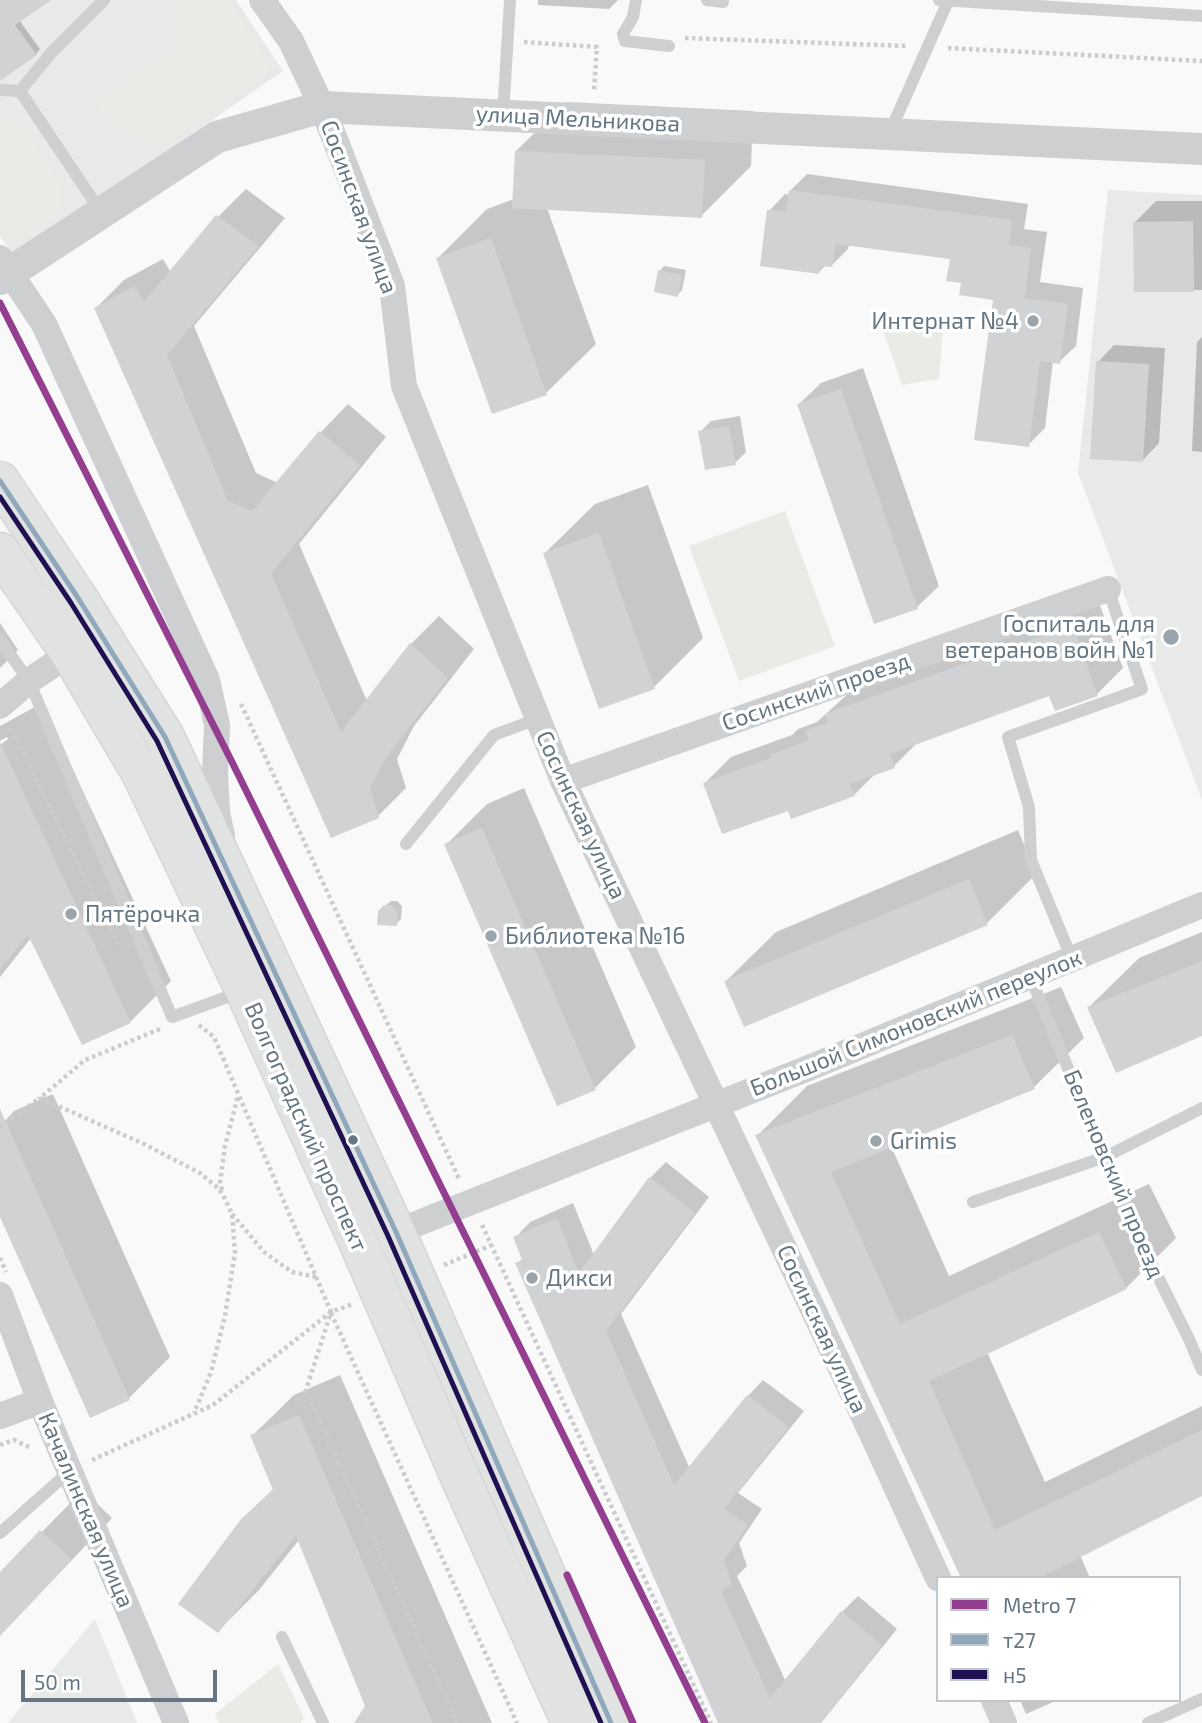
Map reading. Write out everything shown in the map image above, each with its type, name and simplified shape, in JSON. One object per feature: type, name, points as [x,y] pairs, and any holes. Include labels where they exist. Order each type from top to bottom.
[{"type":"main road","name":"Волгоградский проспект","points":[[0,481],[78,598],[165,737],[396,1233],[611,1723]]},
{"type":"main road","name":"Волгоградский проспект","points":[[0,552],[70,653],[141,773],[245,991],[571,1723]]},
{"type":"street","name":"Сосинская улица","points":[[262,0],[291,41],[323,107],[392,286],[404,386],[563,780],[937,1576]]},
{"type":"street","name":"улица Мельникова","points":[[3,270],[101,212],[217,137],[323,107],[1202,149]]},
{"type":"street","points":[[3,270],[44,324],[207,680],[217,725],[217,812],[230,875]]},
{"type":"street","name":"Сосинский проезд","points":[[563,780],[1108,589]]},
{"type":"street","points":[[0,706],[29,681],[70,653]]},
{"type":"street","name":"Большой Симоновский переулок","points":[[396,1233],[1202,905]]},
{"type":"street","name":"Качалинская улица","points":[[0,1295],[40,1401],[176,1723]]},
{"type":"street","points":[[0,1416],[40,1401]]},
{"type":"street","points":[[995,1702],[1004,1723]]},
{"type":"lane","points":[[20,91],[52,52],[104,0]]},
{"type":"lane","points":[[503,116],[510,0]]},
{"type":"lane","points":[[636,0],[633,17],[623,34],[625,41],[669,46]]},
{"type":"lane","points":[[707,0],[723,2]]},
{"type":"lane","points":[[939,0],[1202,16]]},
{"type":"lane","points":[[889,134],[948,1]]},
{"type":"lane","points":[[0,90],[20,91]]},
{"type":"lane","points":[[20,91],[101,212]]},
{"type":"lane","points":[[1072,959],[1031,860],[1029,807],[1008,737],[1142,689],[1108,589]]},
{"type":"lane","points":[[0,640],[29,681],[172,1017],[245,991]]},
{"type":"lane","points":[[406,844],[494,735],[537,719]]},
{"type":"lane","name":"Беленовский проезд","points":[[1030,976],[1134,1229],[1202,1370]]},
{"type":"lane","points":[[973,1202],[1105,1157],[1202,1108]]},
{"type":"lane","points":[[0,1533],[70,1471]]},
{"type":"lane","points":[[282,1637],[323,1723]]},
{"type":"lane","points":[[1148,1723],[1202,1699]]},
{"type":"path","points":[[507,41],[597,47],[593,120]]},
{"type":"path","points":[[236,694],[711,1723]]},
{"type":"path","points":[[0,706],[122,955]]},
{"type":"path","points":[[197,1024],[214,1037],[331,1312],[517,1723]]},
{"type":"path","points":[[0,1127],[85,1060],[169,1025]]},
{"type":"path","points":[[223,1195],[220,1183],[225,1146],[239,1095]]},
{"type":"path","points":[[40,1098],[200,1172],[219,1189],[244,1231],[264,1252],[292,1272],[316,1277]]},
{"type":"path","points":[[194,1413],[211,1373],[225,1316],[234,1252],[232,1213]]},
{"type":"path","points":[[444,1265],[492,1245]]},
{"type":"path","points":[[70,1471],[213,1405],[331,1312],[364,1301]]},
{"type":"path","points":[[331,1312],[306,1390],[457,1723]]},
{"type":"shaded area","points":[[0,0],[236,0],[283,71],[15,257],[0,236]]},
{"type":"shaded area","points":[[172,0],[229,0],[272,69],[159,147],[141,142],[129,134],[98,108],[97,101],[169,52],[176,41],[177,30]]},
{"type":"shaded area","points":[[0,117],[32,138],[59,180],[63,198],[58,214],[46,226],[17,241],[0,236]]},
{"type":"shaded area","name":"Госпиталь для ветеранов войн №1","points":[[1108,190],[1202,195],[1202,800],[1078,473]]},
{"type":"shaded area","points":[[880,321],[943,327],[939,379],[902,385]]},
{"type":"shaded area","points":[[785,511],[835,646],[739,681],[689,546]]},
{"type":"shaded area","points":[[95,1619],[137,1723],[8,1723]]},
{"type":"shaded area","points":[[278,1664],[304,1718],[300,1723],[219,1723],[215,1714]]},
{"type":"building","points":[[0,0],[51,0],[15,25],[37,55],[0,81]]},
{"type":"building","points":[[515,151],[705,160],[702,218],[512,208]]},
{"type":"building","name":"Интернат №4","points":[[789,190],[1012,220],[1009,245],[1031,248],[1025,298],[1068,304],[1060,364],[1040,361],[1029,447],[974,440],[993,300],[959,295],[961,283],[946,281],[950,259],[836,244],[832,267],[820,266],[819,274],[760,266],[767,210],[786,212]]},
{"type":"building","points":[[216,215],[259,246],[167,355],[228,501],[252,511],[319,431],[360,465],[271,573],[341,732],[410,643],[448,678],[387,756],[370,788],[379,818],[331,838],[94,308],[135,286],[144,302]]},
{"type":"building","points":[[1193,221],[1194,292],[1134,292],[1133,222]]},
{"type":"building","points":[[491,238],[547,395],[492,414],[436,258]]},
{"type":"building","points":[[658,270],[682,275],[678,297],[654,292]]},
{"type":"building","points":[[1096,361],[1149,364],[1143,462],[1090,459]]},
{"type":"building","points":[[841,389],[918,609],[874,624],[797,404]]},
{"type":"building","points":[[729,426],[736,465],[705,470],[698,431]]},
{"type":"building","points":[[599,533],[655,689],[599,709],[543,553]]},
{"type":"building","points":[[1072,625],[1098,696],[1055,711],[1049,696],[890,754],[895,768],[850,784],[855,796],[791,819],[788,811],[722,834],[703,783],[771,758],[770,755],[809,740],[805,731],[828,723],[825,714]]},
{"type":"building","points":[[0,742],[131,1023],[82,1045],[28,935],[0,969]]},
{"type":"building","points":[[482,828],[596,1090],[557,1106],[444,844]]},
{"type":"building","points":[[969,879],[988,925],[744,1027],[724,981]]},
{"type":"building","points":[[384,905],[392,905],[398,912],[397,926],[377,925],[378,911]]},
{"type":"building","points":[[1202,961],[1202,1036],[1116,1073],[1087,1007]]},
{"type":"building","points":[[1012,1035],[1035,1089],[831,1172],[900,1324],[1099,1232],[1127,1289],[929,1381],[995,1530],[1202,1430],[1202,1496],[1043,1576],[960,1576],[755,1135]]},
{"type":"building","points":[[0,1109],[130,1400],[90,1418],[0,1217]]},
{"type":"building","points":[[649,1177],[695,1213],[606,1331],[674,1485],[747,1395],[789,1427],[724,1509],[748,1525],[724,1560],[732,1584],[721,1591],[770,1698],[841,1611],[882,1645],[821,1723],[718,1723],[515,1263],[522,1260],[513,1237],[557,1218],[579,1273]]},
{"type":"building","points":[[299,1415],[433,1723],[354,1723],[365,1706],[296,1536],[218,1633],[178,1604],[241,1519],[273,1490],[250,1435]]},
{"type":"building","points":[[40,1530],[72,1560],[0,1636],[0,1572]]},
{"type":"metro line","name":"7","points":[[0,303],[233,764],[705,1723]]},
{"type":"metro line","name":"7","points":[[567,1575],[633,1723]]},
{"type":"transit line","name":"т27","points":[[0,481],[78,598],[165,737],[396,1232],[611,1723]]},
{"type":"transit line","name":"н5","points":[[0,497],[71,603],[157,741],[388,1236],[601,1723]]},
{"type":"place","name":"Интернат №4","points":[[1033,321]]},
{"type":"place","name":"Госпиталь для ветеранов войн №1","points":[[1171,637]]},
{"type":"place","name":"Пятёрочка","points":[[71,914]]},
{"type":"place","name":"Библиотека №16","points":[[491,936]]},
{"type":"place","name":"Grimis","points":[[876,1141]]},
{"type":"place","name":"Дикси","points":[[532,1278]]}]
